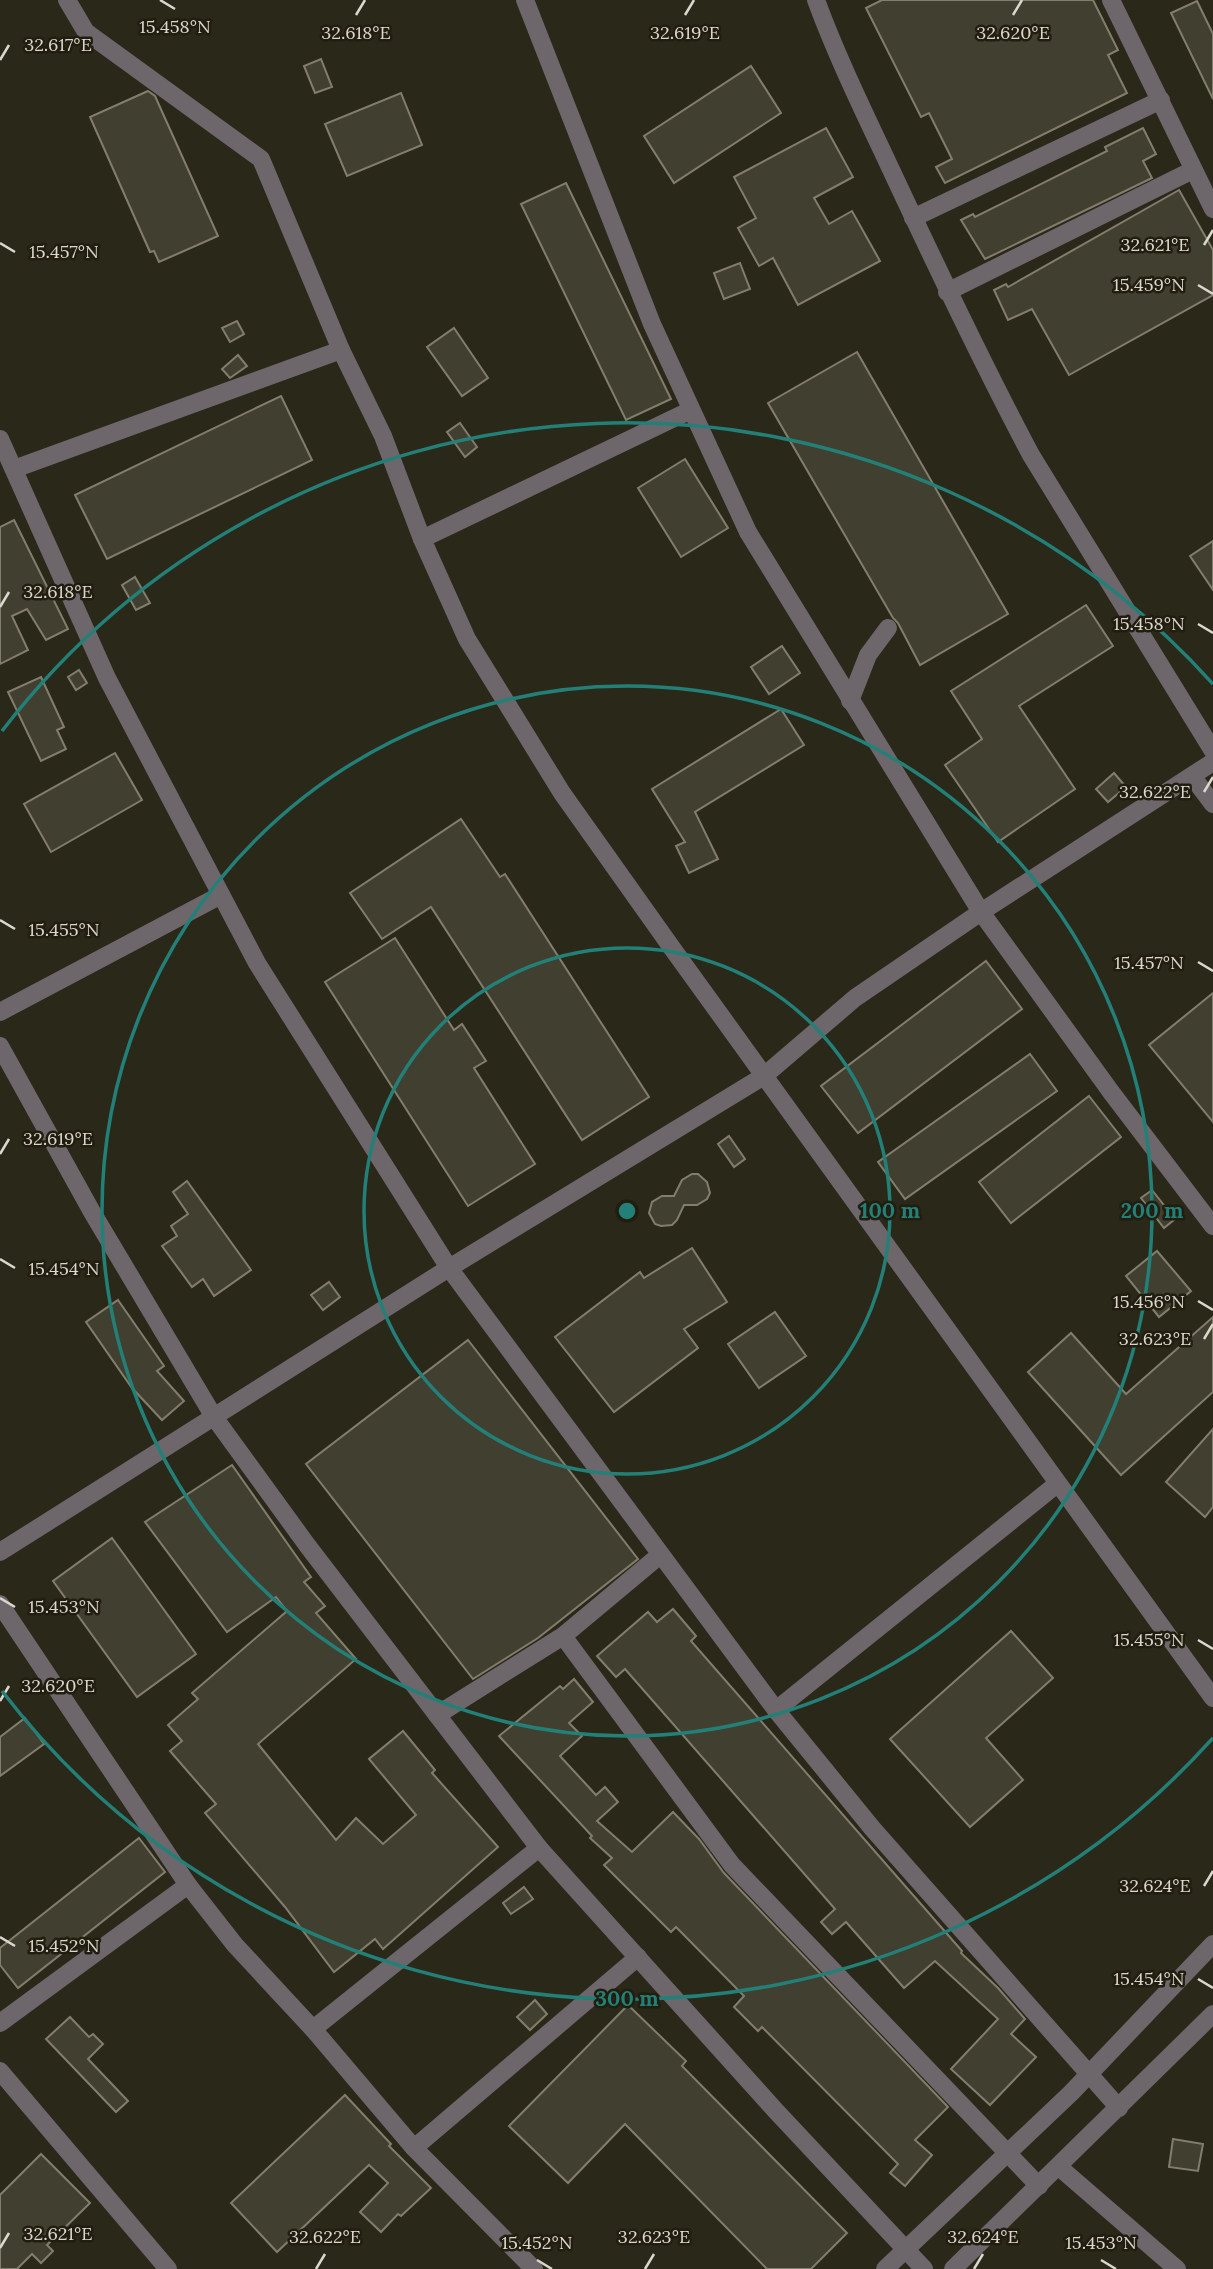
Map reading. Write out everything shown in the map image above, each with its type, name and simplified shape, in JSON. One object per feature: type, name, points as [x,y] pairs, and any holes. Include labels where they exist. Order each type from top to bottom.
[{"type":"street","points":[[67,0],[86,33],[261,159],[341,351],[383,436],[422,539],[467,639],[562,793],[1213,1698]]},
{"type":"street","points":[[816,0],[833,44],[947,292],[1031,454],[1213,751]]},
{"type":"street","points":[[1111,0],[1213,209]]},
{"type":"street","points":[[531,2],[652,324],[748,532],[981,912],[1111,1092],[1213,1226]]},
{"type":"street","points":[[913,218],[1161,100]]},
{"type":"street","points":[[947,292],[1193,170]]},
{"type":"street","points":[[14,469],[341,351]]},
{"type":"street","points":[[422,539],[691,410]]},
{"type":"street","points":[[0,439],[107,678],[257,963],[449,1268],[776,1710],[872,1828],[1119,2108]]},
{"type":"street","points":[[850,701],[868,655],[888,628]]},
{"type":"street","points":[[0,1552],[449,1268],[764,1076],[855,998],[981,912],[1213,762]]},
{"type":"street","points":[[1192,776],[1213,804]]},
{"type":"street","points":[[0,1012],[221,895]]},
{"type":"street","points":[[0,1046],[92,1212],[214,1417],[436,1714],[539,1848],[775,2110],[924,2269]]},
{"type":"street","points":[[776,1710],[1057,1484]]},
{"type":"street","points":[[436,1714],[563,1636],[660,1555]]},
{"type":"street","points":[[0,1604],[188,1885],[235,1945],[313,2029],[414,2148],[534,2269]]},
{"type":"street","points":[[563,1636],[732,1865],[1039,2186]]},
{"type":"street","points":[[313,2029],[539,1848]]},
{"type":"street","points":[[0,2023],[188,1885]]},
{"type":"street","points":[[885,2269],[1089,2075],[1213,1944]]},
{"type":"street","points":[[414,2148],[638,1957]]},
{"type":"street","points":[[953,2269],[1213,2014]]},
{"type":"street","points":[[0,2071],[168,2269]]},
{"type":"street","points":[[1059,2167],[1177,2269]]},
{"type":"building","points":[[882,0],[1093,0],[1118,50],[1108,55],[1127,93],[945,183],[936,167],[952,159],[929,113],[921,117],[866,8]]},
{"type":"building","points":[[1197,1],[1213,34],[1213,99],[1171,13]]},
{"type":"building","points":[[321,59],[332,87],[315,93],[304,66]]},
{"type":"building","points":[[751,66],[781,113],[674,183],[644,136]]},
{"type":"building","points":[[148,91],[155,96],[218,236],[159,262],[154,251],[150,252],[90,117]]},
{"type":"building","points":[[401,93],[422,145],[347,176],[325,124]]},
{"type":"building","points":[[826,128],[853,177],[814,198],[829,224],[852,211],[880,261],[798,305],[773,258],[759,266],[738,228],[756,218],[734,177]]},
{"type":"building","points":[[1143,128],[1156,154],[1143,161],[1152,178],[985,259],[961,220],[973,214],[975,217],[1107,151],[1105,147]]},
{"type":"building","points":[[566,183],[671,399],[626,420],[521,204]]},
{"type":"building","points":[[1179,190],[1213,250],[1213,295],[1069,375],[1032,309],[1008,320],[994,290],[1006,284],[1008,287]]},
{"type":"building","points":[[740,263],[750,289],[724,299],[714,273]]},
{"type":"building","points":[[237,321],[244,334],[230,342],[222,328]]},
{"type":"building","points":[[454,328],[488,378],[462,396],[427,347]]},
{"type":"building","points":[[857,352],[1008,614],[920,665],[768,403]]},
{"type":"building","points":[[238,355],[247,366],[230,378],[222,369]]},
{"type":"building","points":[[281,396],[312,460],[107,559],[75,495]]},
{"type":"building","points":[[460,423],[477,447],[465,457],[447,432]]},
{"type":"building","points":[[685,459],[728,528],[681,557],[638,488]]},
{"type":"building","points":[[14,520],[68,629],[46,640],[27,609],[12,616],[28,650],[0,664],[0,527]]},
{"type":"building","points":[[1213,541],[1213,590],[1190,556]]},
{"type":"building","points":[[135,577],[150,603],[136,610],[122,585]]},
{"type":"building","points":[[1086,605],[1113,646],[1019,706],[1075,789],[998,842],[945,765],[982,739],[951,691]]},
{"type":"building","points":[[782,646],[800,673],[769,694],[751,667]]},
{"type":"building","points":[[79,670],[87,683],[76,690],[68,677]]},
{"type":"building","points":[[41,677],[64,727],[57,730],[66,749],[41,761],[8,692]]},
{"type":"building","points":[[781,709],[804,745],[695,812],[718,859],[689,873],[676,846],[685,842],[652,789]]},
{"type":"building","points":[[115,753],[142,800],[51,852],[24,804]]},
{"type":"building","points":[[1114,773],[1126,787],[1108,802],[1096,789]]},
{"type":"building","points":[[461,819],[500,877],[505,874],[649,1097],[582,1140],[431,907],[382,939],[350,893]]},
{"type":"building","points":[[395,938],[454,1030],[462,1024],[486,1061],[474,1068],[535,1164],[468,1206],[325,982]]},
{"type":"building","points":[[986,961],[1022,1009],[858,1133],[821,1086]]},
{"type":"building","points":[[1213,993],[1213,1122],[1149,1045]]},
{"type":"building","points":[[1030,1054],[1057,1091],[905,1199],[878,1162]]},
{"type":"building","points":[[1089,1096],[1121,1137],[1011,1223],[979,1182]]},
{"type":"building","points":[[729,1136],[745,1159],[734,1167],[718,1144]]},
{"type":"building","points":[[692,1174],[698,1174],[707,1182],[710,1193],[707,1199],[697,1205],[684,1205],[672,1225],[655,1224],[649,1213],[652,1202],[662,1196],[674,1196],[682,1180]]},
{"type":"building","points":[[187,1181],[251,1270],[214,1296],[203,1279],[192,1287],[162,1246],[177,1236],[171,1226],[188,1214],[173,1192]]},
{"type":"building","points":[[1152,1190],[1175,1219],[1164,1228],[1141,1198]]},
{"type":"building","points":[[692,1248],[727,1302],[684,1329],[698,1348],[614,1412],[555,1337],[640,1272],[644,1278]]},
{"type":"building","points":[[1157,1251],[1191,1291],[1159,1317],[1126,1276]]},
{"type":"building","points":[[329,1282],[340,1297],[323,1310],[311,1295]]},
{"type":"building","points":[[118,1300],[164,1366],[157,1371],[184,1401],[162,1420],[132,1388],[86,1322]]},
{"type":"building","points":[[775,1312],[806,1356],[759,1388],[728,1344]]},
{"type":"building","points":[[1213,1317],[1213,1392],[1121,1475],[1028,1372],[1071,1333],[1126,1394]]},
{"type":"building","points":[[468,1340],[638,1559],[538,1638],[473,1679],[306,1464]]},
{"type":"building","points":[[1213,1429],[1213,1507],[1205,1517],[1166,1482]]},
{"type":"building","points":[[232,1465],[311,1577],[304,1582],[325,1606],[316,1613],[356,1659],[258,1744],[336,1840],[356,1818],[383,1844],[416,1815],[369,1759],[403,1731],[435,1770],[432,1773],[498,1847],[383,1949],[375,1939],[334,1972],[285,1907],[205,1813],[216,1804],[170,1751],[182,1741],[168,1725],[198,1699],[192,1693],[287,1611],[276,1597],[227,1632],[145,1522]]},
{"type":"building","points":[[112,1538],[196,1654],[137,1697],[53,1581]]},
{"type":"building","points":[[673,1609],[696,1636],[691,1641],[961,1953],[998,1988],[1025,2019],[1011,2034],[1036,2057],[990,2105],[951,2069],[998,2019],[935,1961],[904,1988],[846,1922],[832,1934],[821,1922],[835,1909],[625,1669],[616,1677],[597,1656],[648,1612],[657,1622]]},
{"type":"building","points":[[1011,1631],[1053,1678],[986,1738],[1023,1780],[970,1827],[890,1739]]},
{"type":"building","points":[[574,1679],[593,1702],[569,1723],[582,1736],[560,1756],[596,1795],[605,1787],[618,1802],[597,1821],[632,1852],[673,1812],[699,1839],[724,1873],[948,2107],[915,2140],[932,2155],[905,2186],[890,2173],[898,2164],[762,2027],[758,2031],[734,2007],[744,1996],[676,1927],[671,1932],[604,1865],[612,1858],[590,1838],[592,1836],[499,1736],[560,1686],[563,1689]]},
{"type":"building","points":[[25,1718],[44,1744],[0,1776],[0,1737]]},
{"type":"building","points":[[139,1838],[165,1872],[18,1988],[0,1965],[0,1948]]},
{"type":"building","points":[[524,1887],[533,1899],[511,1914],[503,1903]]},
{"type":"building","points":[[535,2000],[547,2014],[530,2030],[517,2017]]},
{"type":"building","points":[[628,2005],[686,2061],[682,2066],[847,2233],[811,2269],[767,2269],[625,2124],[568,2183],[509,2126]]},
{"type":"building","points":[[70,2017],[89,2037],[93,2034],[103,2044],[88,2059],[128,2101],[116,2112],[46,2039]]},
{"type":"building","points":[[345,2095],[391,2144],[389,2146],[431,2188],[401,2216],[398,2214],[381,2232],[360,2212],[388,2183],[369,2165],[277,2252],[231,2203]]},
{"type":"building","points":[[1173,2139],[1203,2144],[1198,2171],[1169,2167]]},
{"type":"building","points":[[41,2154],[90,2203],[47,2245],[53,2251],[41,2263],[32,2254],[17,2269],[0,2269],[0,2195]]}]
